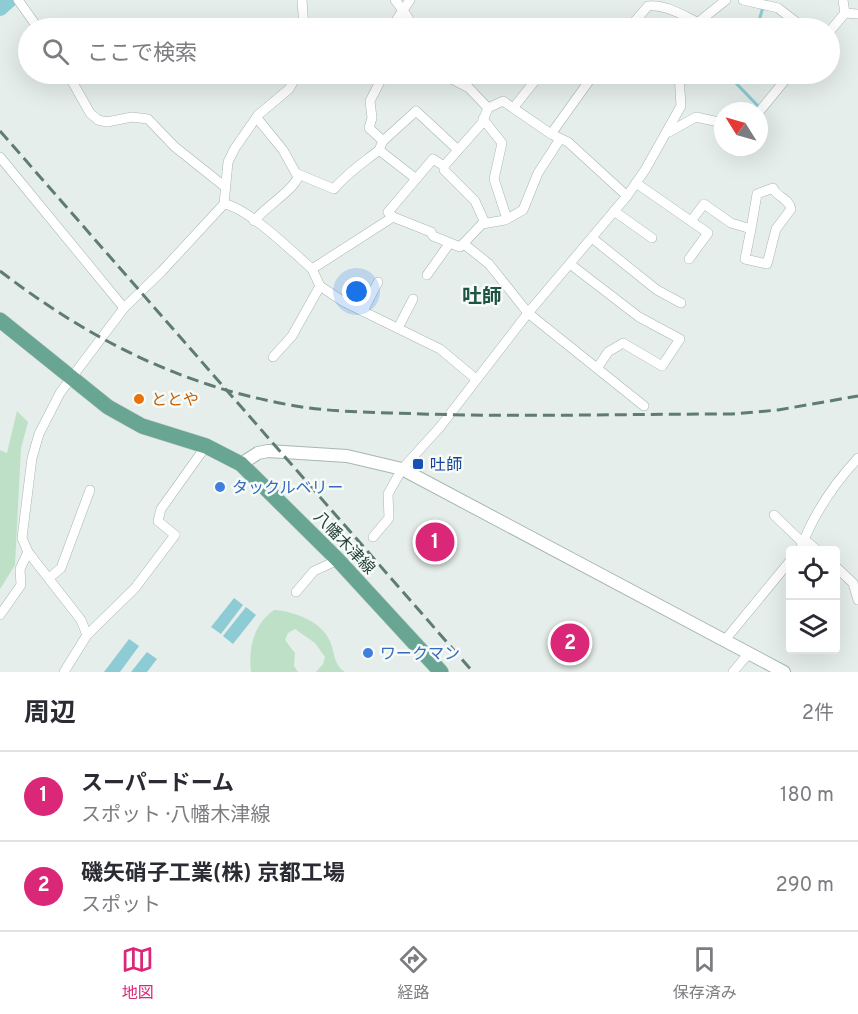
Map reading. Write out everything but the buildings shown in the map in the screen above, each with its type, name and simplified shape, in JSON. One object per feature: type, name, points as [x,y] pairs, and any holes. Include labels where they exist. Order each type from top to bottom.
[{"type":"main road","name":"八幡木津線","points":[[0,320],[108,407],[142,426],[206,446],[241,464],[338,560],[441,672]]},
{"type":"street","points":[[302,0],[303,18]]},
{"type":"street","points":[[395,0],[408,18]]},
{"type":"street","points":[[398,18],[410,0]]},
{"type":"street","points":[[635,0],[645,7]]},
{"type":"street","points":[[703,18],[726,0]]},
{"type":"street","points":[[742,0],[780,9],[791,18]]},
{"type":"street","points":[[840,20],[845,14],[846,4],[843,0]]},
{"type":"street","points":[[21,1],[32,18]]},
{"type":"street","points":[[637,18],[645,7],[656,5],[681,18]]},
{"type":"street","points":[[845,14],[858,14]]},
{"type":"street","points":[[74,84],[90,113],[98,120],[107,122],[132,117],[148,119],[175,147],[224,186]]},
{"type":"street","points":[[87,635],[81,620],[28,552],[22,538],[32,458],[39,434],[60,393],[124,308],[162,272],[224,204],[224,186],[232,153],[257,118],[292,84]]},
{"type":"street","points":[[379,84],[370,101],[372,118],[369,128],[381,146],[415,178]]},
{"type":"street","points":[[461,84],[469,88],[488,108]]},
{"type":"street","points":[[514,107],[532,84]]},
{"type":"street","points":[[551,134],[587,84]]},
{"type":"street","points":[[373,537],[389,518],[388,494],[402,469],[440,427],[528,313],[636,183],[669,132],[681,106],[680,84]]},
{"type":"street","points":[[767,102],[782,84]]},
{"type":"street","points":[[444,166],[483,119],[488,108],[503,101],[551,134],[568,142],[627,196]]},
{"type":"street","points":[[257,118],[283,150],[298,174],[334,189],[346,174],[359,167],[416,111],[458,150]]},
{"type":"street","points":[[669,132],[696,117],[714,121]]},
{"type":"street","points":[[483,119],[502,143],[494,179],[507,219]]},
{"type":"street","points":[[485,223],[476,201],[444,170],[444,166],[433,159],[388,212],[393,217],[431,232],[433,236],[460,248],[485,223],[507,219],[519,213],[526,205],[538,173],[560,139]]},
{"type":"street","points":[[0,157],[124,308]]},
{"type":"street","points":[[254,221],[273,201],[292,189],[298,174]]},
{"type":"street","points":[[636,183],[708,233],[689,259]]},
{"type":"street","points":[[773,188],[790,204],[791,209],[776,229],[767,264],[745,259],[751,229],[758,194],[773,188]]},
{"type":"street","points":[[224,204],[254,221],[289,247],[312,269],[320,286],[363,311],[440,349],[476,379]]},
{"type":"street","points":[[691,221],[704,204],[731,223],[751,229]]},
{"type":"street","points":[[615,211],[652,238]]},
{"type":"street","points":[[312,269],[393,217]]},
{"type":"street","points":[[592,238],[657,290],[676,301],[678,288]]},
{"type":"street","points":[[427,275],[449,244]]},
{"type":"street","points":[[464,244],[489,264],[528,313],[644,406]]},
{"type":"street","points":[[570,264],[639,317],[680,339],[662,366],[623,343],[608,352],[598,367]]},
{"type":"street","points":[[363,311],[378,282]]},
{"type":"street","points":[[273,357],[292,336],[320,286]]},
{"type":"street","points":[[398,328],[413,299]]},
{"type":"street","points":[[64,672],[87,635],[135,588],[175,535],[158,520],[161,509],[206,446]]},
{"type":"street","points":[[241,464],[258,453],[268,451],[347,456],[402,469],[784,672]]},
{"type":"street","points":[[774,515],[802,544],[830,491],[858,458]]},
{"type":"street","points":[[49,578],[61,568],[90,490]]},
{"type":"street","points":[[0,615],[21,585],[20,569],[28,552]]},
{"type":"street","points":[[296,592],[314,571],[338,560]]},
{"type":"street","points":[[725,640],[786,566]]},
{"type":"street","points":[[840,571],[853,583],[858,600]]},
{"type":"street","points":[[734,672],[749,653]]},
{"type":"green space","points":[[17,411],[28,422],[21,448],[15,565],[0,589],[0,450],[7,453]]},
{"type":"green space","points":[[274,610],[299,615],[322,630],[331,644],[337,663],[345,672],[316,672],[323,664],[325,657],[315,643],[295,629],[288,633],[285,640],[295,653],[294,666],[298,672],[251,672],[254,637],[262,622]]},
{"type":"water","points":[[234,598],[243,605],[221,634],[211,627]]},
{"type":"water","points":[[246,607],[256,615],[233,644],[223,636]]},
{"type":"water","points":[[129,639],[139,646],[120,672],[104,672]]},
{"type":"water","points":[[147,652],[157,659],[147,672],[131,672]]},
{"type":"waterway","points":[[0,8],[9,0]]},
{"type":"waterway","points":[[760,18],[765,0]]},
{"type":"waterway","points":[[737,84],[754,102]]},
{"type":"railway","points":[[0,131],[473,672]]},
{"type":"railway","points":[[0,271],[67,318],[137,356],[210,385],[306,408],[461,415],[732,414],[778,410],[858,396]]},
{"type":"place","name":"ととや","points":[[139,399]]},
{"type":"place","name":"吐師","points":[[418,464]]},
{"type":"place","name":"タックルベリー","points":[[220,487]]},
{"type":"place","name":"スーパードーム","points":[[435,542]]},
{"type":"place","name":"磯矢硝子工業(株) 京都工場","points":[[570,643]]},
{"type":"place","name":"ワークマン","points":[[368,653]]},
{"type":"district","name":"吐師","points":[[482,296]]}]
